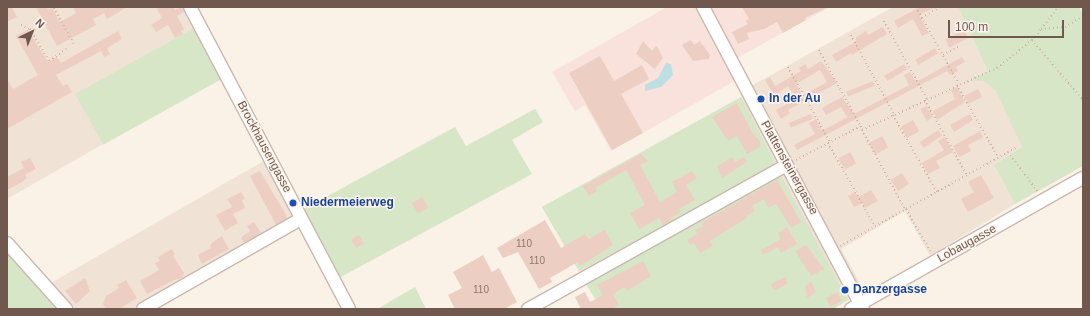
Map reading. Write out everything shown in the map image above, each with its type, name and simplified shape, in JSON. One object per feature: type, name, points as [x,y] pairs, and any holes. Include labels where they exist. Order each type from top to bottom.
[{"type":"street","name":"Brockhausengasse","points":[[190,7],[349,309]]},
{"type":"street","name":"Plattensteinergasse","points":[[704,7],[787,165],[834,250],[858,307]]},
{"type":"street","points":[[528,309],[787,165]]},
{"type":"street","name":"Lobaugasse","points":[[858,307],[1083,178]]},
{"type":"street","points":[[142,309],[302,219]]},
{"type":"street","points":[[7,243],[66,309]]},
{"type":"path","points":[[916,7],[998,157]]},
{"type":"path","points":[[862,130],[959,84],[997,68],[1032,40],[1058,7]]},
{"type":"path","points":[[54,8],[74,44]]},
{"type":"path","points":[[922,18],[938,8]]},
{"type":"path","points":[[1041,29],[1065,27],[1083,16]]},
{"type":"path","points":[[884,21],[967,175]]},
{"type":"path","points":[[21,25],[30,29],[48,61],[66,49]]},
{"type":"path","points":[[851,35],[936,192]]},
{"type":"path","points":[[1032,40],[1083,100]]},
{"type":"path","points":[[943,55],[958,47]]},
{"type":"path","points":[[819,50],[931,253]]},
{"type":"path","points":[[788,67],[875,226]]},
{"type":"path","points":[[787,165],[860,126]]},
{"type":"path","points":[[834,250],[1017,146]]},
{"type":"path","points":[[1008,152],[1039,193]]},
{"type":"shaded area","points":[[7,7],[184,7],[194,28],[76,95],[105,143],[7,199]]},
{"type":"shaded area","points":[[667,7],[830,7],[735,59],[745,75],[611,151],[585,105],[575,111],[552,72]]},
{"type":"shaded area","points":[[893,7],[958,7],[1022,147],[994,165],[1015,204],[930,256],[905,211],[841,249],[864,290],[833,309],[601,309],[542,207],[753,91],[751,86]]},
{"type":"shaded area","points":[[264,161],[295,218],[135,309],[72,309],[49,284]]},
{"type":"green space","points":[[958,7],[1079,7],[1083,14],[1083,166],[1015,204],[994,165],[1022,147],[996,91],[984,81],[970,80],[988,72]]},
{"type":"green space","points":[[194,28],[222,79],[103,145],[75,94]]},
{"type":"green space","points":[[741,97],[774,161],[771,169],[579,271],[542,207]]},
{"type":"green space","points":[[535,109],[543,122],[512,140],[532,174],[337,279],[302,210],[455,127],[466,146]]},
{"type":"green space","points":[[775,175],[782,177],[848,300],[833,309],[601,309],[586,284],[605,273],[606,269]]},
{"type":"green space","points":[[7,251],[59,309],[7,309]]},
{"type":"green space","points":[[415,287],[426,309],[377,309]]},
{"type":"water","points":[[666,63],[671,64],[673,75],[661,87],[645,91],[645,85],[658,78]]},
{"type":"building","points":[[7,7],[12,7],[17,17],[7,22]]},
{"type":"building","points":[[40,7],[47,7],[48,10],[52,8],[60,22],[76,13],[73,7],[127,7],[107,19],[104,13],[93,19],[96,25],[57,46],[37,9]]},
{"type":"building","points":[[160,7],[174,7],[175,10],[181,7],[184,12],[177,16],[184,29],[181,31],[183,34],[175,38],[168,25],[156,32],[151,25],[162,18],[157,9]]},
{"type":"building","points":[[742,7],[828,7],[805,18],[806,20],[783,33],[777,22],[764,29],[747,33],[749,39],[738,44],[732,32],[748,24],[746,21],[749,19]]},
{"type":"building","points":[[920,7],[935,7],[919,15],[929,33],[922,36],[913,19],[898,28],[894,21]]},
{"type":"building","points":[[883,27],[887,34],[852,55],[851,53],[836,62],[832,55],[856,42],[856,37],[866,31],[868,35]]},
{"type":"building","points":[[28,30],[48,62],[57,57],[61,63],[118,31],[122,39],[107,48],[110,54],[104,57],[101,51],[56,75],[63,86],[67,84],[72,92],[7,129],[7,79],[13,89],[38,75],[16,36]]},
{"type":"building","points":[[964,30],[968,38],[949,48],[945,40]]},
{"type":"building","points":[[691,40],[694,45],[700,41],[710,55],[709,59],[693,61],[682,45]]},
{"type":"building","points":[[643,41],[652,51],[656,46],[663,58],[655,69],[636,54]]},
{"type":"building","points":[[935,48],[938,53],[918,65],[915,60]]},
{"type":"building","points":[[600,56],[614,81],[642,65],[649,79],[621,94],[643,133],[612,150],[569,73]]},
{"type":"building","points":[[962,57],[965,62],[956,67],[958,71],[950,75],[947,71],[797,150],[794,145],[815,134],[809,123],[816,119],[822,131],[847,117],[841,107],[826,115],[822,108],[842,97],[854,114],[909,85],[904,75],[910,72],[916,82]]},
{"type":"building","points":[[821,61],[837,83],[819,93],[821,96],[809,103],[804,95],[827,82],[820,70],[796,84],[805,101],[788,110],[790,113],[781,119],[776,110],[796,99],[788,86],[774,96],[765,80],[770,77],[775,86],[801,71],[799,68],[805,64],[808,69]]},
{"type":"building","points":[[904,64],[907,69],[887,81],[884,76]]},
{"type":"building","points":[[873,81],[875,86],[848,96],[846,92]]},
{"type":"building","points":[[957,87],[965,102],[937,120],[933,111],[955,99],[951,90]]},
{"type":"building","points":[[978,89],[982,97],[969,104],[965,96]]},
{"type":"building","points":[[737,103],[753,134],[760,141],[760,147],[747,154],[737,136],[728,141],[712,117]]},
{"type":"building","points":[[927,106],[933,117],[927,121],[920,109]]},
{"type":"building","points":[[811,114],[813,119],[791,128],[789,123]]},
{"type":"building","points":[[970,114],[973,120],[954,132],[950,125]]},
{"type":"building","points":[[913,120],[919,131],[907,138],[901,127]]},
{"type":"building","points":[[938,130],[942,136],[924,148],[920,142]]},
{"type":"building","points":[[980,131],[983,137],[968,145],[971,151],[959,157],[953,146]]},
{"type":"building","points":[[882,136],[888,147],[875,155],[869,143]]},
{"type":"building","points":[[945,137],[953,152],[936,161],[940,168],[928,174],[922,163],[944,150],[938,141]]},
{"type":"building","points":[[850,152],[856,163],[845,170],[839,158]]},
{"type":"building","points":[[641,154],[648,161],[640,165],[660,202],[677,192],[672,182],[692,171],[697,178],[686,185],[695,200],[679,209],[681,212],[670,218],[671,221],[663,225],[659,218],[639,229],[630,213],[645,205],[626,170],[595,188],[597,191],[589,196],[583,186]]},
{"type":"building","points":[[733,157],[735,162],[744,157],[747,162],[722,178],[717,166]]},
{"type":"building","points":[[30,158],[36,169],[25,175],[27,178],[22,182],[7,190],[7,177],[24,168],[21,162]]},
{"type":"building","points":[[260,171],[286,215],[287,219],[276,225],[250,176]]},
{"type":"building","points":[[902,173],[909,184],[898,191],[891,180]]},
{"type":"building","points":[[981,175],[994,198],[968,212],[961,199],[974,192],[968,182]]},
{"type":"building","points":[[777,180],[801,222],[791,228],[776,204],[768,208],[764,199],[752,206],[755,211],[746,216],[747,218],[710,241],[713,246],[700,253],[694,243],[690,245],[687,240],[697,234],[695,230],[703,226],[701,223]]},
{"type":"building","points":[[871,190],[878,201],[865,208],[863,203],[854,207],[848,196],[855,192],[858,197]]},
{"type":"building","points":[[241,192],[245,199],[242,200],[245,208],[233,214],[238,223],[225,231],[216,215],[232,207],[227,199]]},
{"type":"building","points":[[422,197],[428,207],[418,213],[412,203]]},
{"type":"building","points":[[545,220],[561,248],[585,234],[589,239],[605,230],[613,245],[580,266],[578,262],[550,278],[552,282],[539,289],[518,252],[503,258],[497,248]]},
{"type":"building","points":[[254,222],[261,233],[244,243],[241,237],[250,231],[247,226]]},
{"type":"building","points":[[787,227],[797,244],[781,253],[778,247],[763,255],[761,250],[781,239],[778,233]]},
{"type":"building","points":[[359,235],[364,244],[356,248],[351,239]]},
{"type":"building","points":[[222,236],[229,249],[202,264],[198,255],[211,248],[210,245]]},
{"type":"building","points":[[806,245],[824,269],[811,276],[795,251]]},
{"type":"building","points":[[172,249],[175,254],[173,256],[184,273],[182,278],[174,280],[147,294],[140,281],[159,270],[155,263],[160,261],[158,257]]},
{"type":"building","points":[[483,255],[492,272],[499,268],[517,302],[504,309],[455,309],[448,295],[462,288],[453,272]]},
{"type":"building","points":[[643,261],[651,276],[627,291],[624,287],[613,294],[619,305],[612,309],[581,309],[575,297],[585,292],[590,302],[603,295],[597,285]]},
{"type":"building","points":[[785,277],[788,283],[774,291],[771,284]]},
{"type":"building","points":[[85,278],[90,291],[76,304],[65,291]]},
{"type":"building","points":[[126,280],[137,298],[119,309],[106,309],[103,304],[106,296],[119,288],[117,285]]},
{"type":"building","points":[[811,282],[816,292],[807,298],[805,286]]},
{"type":"building","points":[[837,292],[842,301],[830,307],[826,298]]},
{"type":"place","name":"In der Au","points":[[761,99]]},
{"type":"place","name":"Niedermeierweg","points":[[293,203]]},
{"type":"place","name":"Danzergasse","points":[[845,290]]}]
